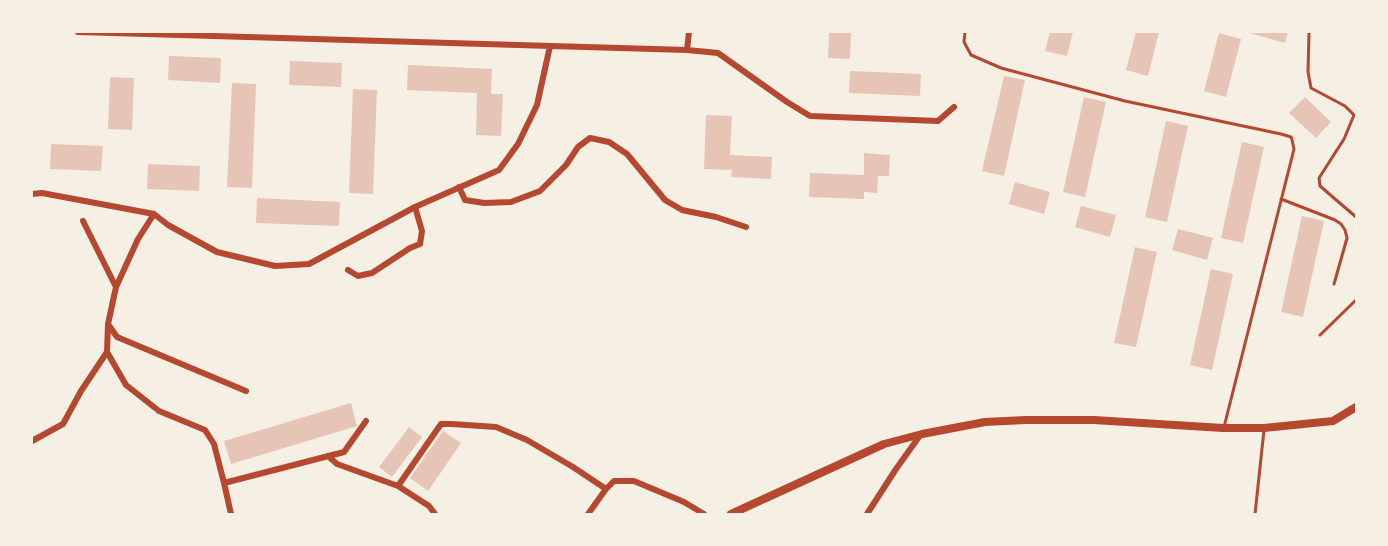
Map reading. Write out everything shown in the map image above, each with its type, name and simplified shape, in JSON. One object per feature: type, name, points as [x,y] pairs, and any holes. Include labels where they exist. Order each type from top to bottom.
[{"type":"street","points":[[78,32],[687,50],[718,53],[810,116],[938,121],[954,107]]},
{"type":"street","points":[[687,50],[689,32]]},
{"type":"street","points":[[32,194],[42,193],[154,214],[168,225],[217,252],[275,266],[309,264],[415,207],[500,170],[518,144],[537,105],[550,46]]},
{"type":"street","points":[[459,187],[465,200],[484,203],[511,202],[540,190],[566,165],[578,147],[590,138],[609,142],[627,154],[665,200],[682,210],[716,217],[746,227]]},
{"type":"street","points":[[348,270],[358,276],[372,273],[420,244],[422,231],[415,207]]},
{"type":"street","points":[[32,441],[63,424],[107,352],[108,324],[116,287],[138,239],[154,214]]},
{"type":"street","points":[[83,221],[116,287]]},
{"type":"street","points":[[108,324],[117,337],[246,391]]},
{"type":"street","points":[[107,352],[126,385],[159,411],[205,430],[214,444],[231,514]]},
{"type":"street","points":[[731,514],[884,444],[985,422],[1094,420],[1223,428],[1264,428],[1333,421],[1356,406]]},
{"type":"street","points":[[225,483],[344,452],[366,421]]},
{"type":"street","points":[[398,486],[441,424],[452,424],[496,427],[536,446],[606,489]]},
{"type":"street","points":[[867,514],[922,434]]},
{"type":"street","points":[[328,456],[337,464],[398,486],[429,506],[435,514]]},
{"type":"street","points":[[588,514],[614,481],[634,481],[684,502],[704,514]]},
{"type":"lane","points":[[965,32],[964,42],[971,55],[1001,68],[1125,101],[1291,137],[1294,149],[1223,428]]},
{"type":"lane","points":[[1310,32],[1308,72],[1311,88],[1345,106],[1354,116],[1344,139],[1319,178],[1320,186],[1356,217]]},
{"type":"lane","points":[[1281,199],[1335,220],[1346,230],[1347,238],[1334,284]]},
{"type":"lane","points":[[1320,335],[1356,300]]},
{"type":"lane","points":[[1254,514],[1264,428]]},
{"type":"building","points":[[829,32],[851,32],[850,59],[828,58]]},
{"type":"building","points":[[1050,32],[1073,32],[1067,56],[1045,51]]},
{"type":"building","points":[[1136,32],[1159,32],[1148,76],[1126,70]]},
{"type":"building","points":[[1246,32],[1288,32],[1285,43]]},
{"type":"building","points":[[1219,33],[1241,39],[1226,97],[1204,91]]},
{"type":"building","points":[[169,56],[221,58],[220,83],[168,80]]},
{"type":"building","points":[[290,61],[342,63],[341,87],[289,85]]},
{"type":"building","points":[[408,65],[492,69],[491,94],[503,94],[501,136],[476,135],[477,93],[407,90]]},
{"type":"building","points":[[850,71],[921,74],[920,96],[849,93]]},
{"type":"building","points":[[1004,76],[1025,80],[1004,176],[982,171]]},
{"type":"building","points":[[110,77],[134,78],[132,130],[108,129]]},
{"type":"building","points":[[232,83],[256,84],[252,188],[227,187]]},
{"type":"building","points":[[353,89],[377,90],[373,194],[349,193]]},
{"type":"building","points":[[1084,97],[1106,102],[1085,197],[1063,192]]},
{"type":"building","points":[[1305,97],[1331,122],[1316,138],[1289,113]]},
{"type":"building","points":[[706,115],[732,116],[730,155],[772,157],[771,179],[731,177],[732,170],[704,169]]},
{"type":"building","points":[[1166,121],[1188,126],[1167,222],[1145,217]]},
{"type":"building","points":[[1242,142],[1264,147],[1243,243],[1221,238]]},
{"type":"building","points":[[51,144],[103,146],[101,171],[50,169]]},
{"type":"building","points":[[864,153],[890,155],[889,176],[878,176],[877,193],[864,192],[864,199],[809,197],[810,173],[864,175]]},
{"type":"building","points":[[148,164],[200,166],[199,191],[147,189]]},
{"type":"building","points":[[1015,182],[1050,192],[1044,214],[1009,204]]},
{"type":"building","points":[[257,198],[340,202],[339,226],[256,223]]},
{"type":"building","points":[[1081,206],[1116,215],[1110,237],[1075,227]]},
{"type":"building","points":[[1302,216],[1324,221],[1303,317],[1281,312]]},
{"type":"building","points":[[1178,229],[1213,238],[1207,260],[1172,250]]},
{"type":"building","points":[[1135,247],[1157,252],[1136,347],[1114,343]]},
{"type":"building","points":[[1211,269],[1233,274],[1212,370],[1190,365]]},
{"type":"building","points":[[351,403],[357,426],[231,464],[224,441]]},
{"type":"building","points":[[409,427],[422,437],[392,477],[379,467]]},
{"type":"building","points":[[443,431],[461,443],[428,491],[410,478]]}]
